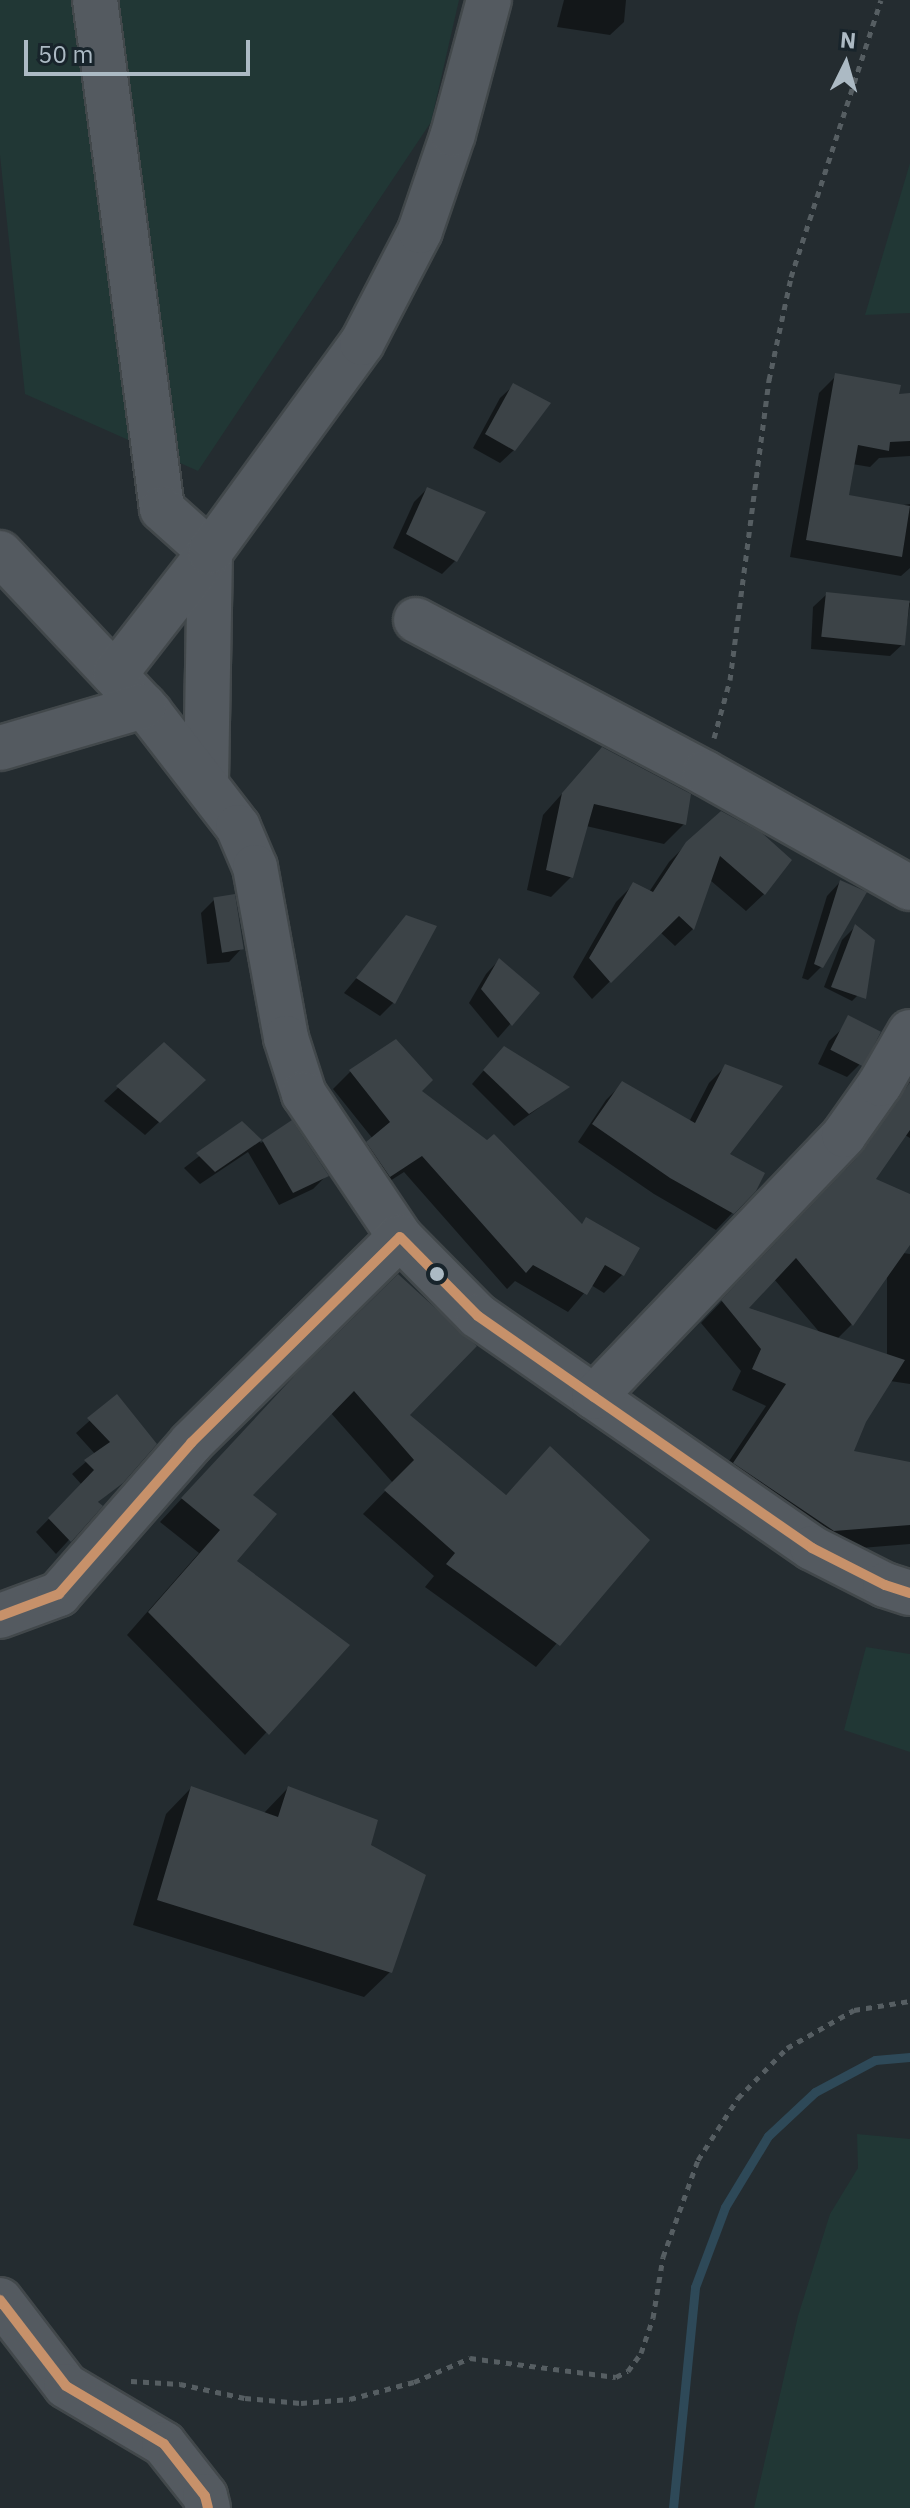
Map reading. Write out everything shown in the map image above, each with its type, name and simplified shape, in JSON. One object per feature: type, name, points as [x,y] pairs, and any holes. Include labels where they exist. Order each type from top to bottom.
[{"type":"street","points":[[95,0],[162,509],[210,552],[206,783]]},
{"type":"street","points":[[115,674],[210,552],[362,343],[420,231],[453,134],[489,0]]},
{"type":"street","points":[[0,553],[144,706],[238,827],[255,867],[286,1038],[304,1094],[400,1237],[478,1316],[594,1397],[812,1548],[885,1585],[910,1593]]},
{"type":"street","points":[[416,620],[705,773],[910,888]]},
{"type":"street","points":[[0,748],[144,706]]},
{"type":"street","points":[[594,1397],[844,1135],[880,1084],[910,1032]]},
{"type":"street","points":[[0,1616],[59,1594],[191,1443],[400,1237]]},
{"type":"street","points":[[0,2300],[66,2386],[164,2444],[205,2496],[208,2508]]},
{"type":"path","points":[[705,773],[730,680],[769,380],[791,277],[881,0]]},
{"type":"path","points":[[82,2398],[135,2380],[180,2384],[259,2400],[301,2403],[350,2399],[414,2382],[470,2358],[616,2377],[628,2371],[641,2353],[653,2318],[663,2257],[698,2160],[738,2098],[787,2048],[854,2010],[910,2001]]},
{"type":"green space","points":[[0,0],[459,0],[431,122],[198,471],[25,394],[0,155]]},
{"type":"green space","points":[[910,163],[910,313],[865,315]]},
{"type":"green space","points":[[866,1647],[910,1654],[910,1752],[844,1730]]},
{"type":"green space","points":[[857,2134],[910,2139],[910,2508],[754,2508],[798,2316],[830,2214],[858,2168]]},
{"type":"building","points":[[835,373],[901,385],[899,394],[910,393],[910,441],[890,442],[889,451],[858,445],[849,495],[910,506],[902,557],[806,540]]},
{"type":"building","points":[[513,383],[551,403],[515,451],[485,434]]},
{"type":"building","points":[[427,487],[486,512],[457,562],[406,534]]},
{"type":"building","points":[[826,592],[910,601],[905,646],[821,637]]},
{"type":"building","points":[[602,747],[691,794],[686,825],[594,804],[573,878],[546,870],[562,793]]},
{"type":"building","points":[[721,811],[762,833],[792,860],[765,895],[720,856],[694,930],[679,916],[611,983],[589,958],[633,882],[653,892],[686,842]]},
{"type":"building","points":[[840,880],[867,892],[823,968],[814,964]]},
{"type":"building","points":[[235,894],[244,949],[222,953],[213,897]]},
{"type":"building","points":[[406,915],[437,926],[395,1004],[356,978]]},
{"type":"building","points":[[855,924],[875,940],[866,999],[831,987]]},
{"type":"building","points":[[499,958],[540,993],[512,1026],[481,989]]},
{"type":"building","points":[[848,1015],[881,1032],[863,1067],[830,1050]]},
{"type":"building","points":[[396,1039],[433,1080],[422,1091],[487,1140],[494,1134],[582,1224],[586,1217],[640,1248],[624,1276],[605,1265],[587,1295],[533,1265],[526,1273],[422,1156],[390,1177],[366,1142],[390,1122],[349,1070]]},
{"type":"building","points":[[164,1042],[206,1080],[160,1123],[116,1086]]},
{"type":"building","points":[[504,1046],[570,1087],[529,1114],[483,1070]]},
{"type":"building","points":[[725,1064],[783,1086],[730,1154],[765,1173],[756,1191],[734,1214],[670,1178],[592,1124],[622,1081],[695,1123]]},
{"type":"building","points":[[910,1082],[910,1130],[876,1179],[910,1194],[910,1245],[853,1326],[796,1258],[749,1308],[905,1360],[866,1422],[854,1451],[910,1462],[910,1525],[834,1531],[733,1463],[786,1384],[752,1369],[761,1349],[721,1300],[862,1152]]},
{"type":"building","points":[[292,1120],[329,1176],[293,1193],[262,1140]]},
{"type":"building","points":[[242,1121],[262,1140],[215,1172],[196,1153]]},
{"type":"building","points":[[398,1274],[477,1346],[410,1415],[506,1495],[550,1446],[650,1540],[560,1646],[446,1564],[455,1553],[384,1490],[414,1460],[354,1391],[253,1495],[277,1514],[237,1561],[350,1645],[269,1735],[148,1612],[220,1530],[181,1498],[297,1373]]},
{"type":"building","points":[[117,1394],[157,1444],[123,1483],[98,1502],[103,1506],[71,1542],[48,1518],[94,1470],[84,1460],[110,1442],[87,1418]]},
{"type":"building","points":[[191,1786],[278,1817],[288,1786],[378,1820],[371,1845],[426,1875],[392,1973],[157,1900]]},
{"type":"waterway","points":[[673,2508],[695,2287],[725,2207],[768,2136],[815,2092],[875,2060],[910,2057]]},
{"type":"transit line","points":[[0,1616],[59,1594],[191,1443],[400,1237],[478,1316],[594,1397],[812,1548],[885,1585],[910,1593]]},
{"type":"transit line","points":[[0,2300],[66,2386],[164,2444],[205,2496],[208,2508]]}]
